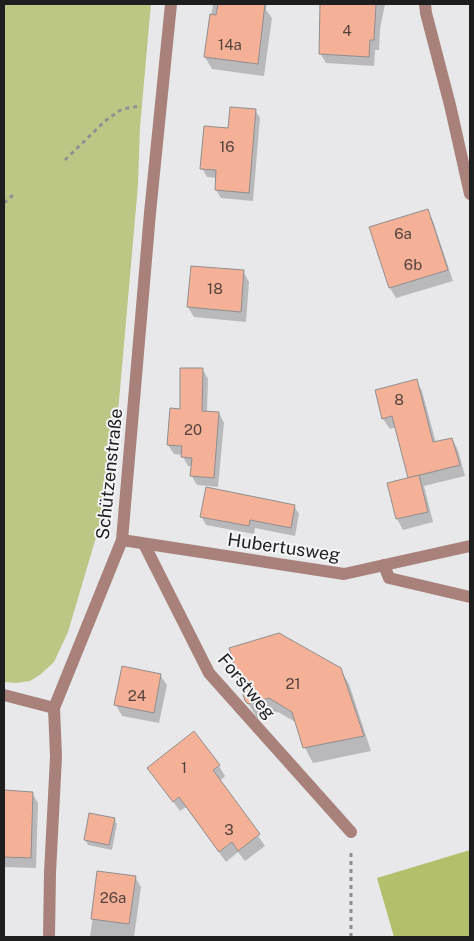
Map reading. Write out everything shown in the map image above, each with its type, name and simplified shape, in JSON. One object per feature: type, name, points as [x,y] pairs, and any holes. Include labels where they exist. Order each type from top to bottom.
[{"type":"street","name":"Schützenstraße","points":[[49,937],[56,757],[54,708],[122,540],[160,107],[171,4]]},
{"type":"street","points":[[425,4],[470,194]]},
{"type":"street","name":"Hubertusweg","points":[[122,540],[344,574],[470,546]]},
{"type":"street","name":"Forstweg","points":[[144,544],[209,673],[351,832]]},
{"type":"street","points":[[384,565],[389,578],[470,597]]},
{"type":"street","points":[[4,695],[54,708]]},
{"type":"path","points":[[65,160],[105,121],[122,110],[142,106],[160,107]]},
{"type":"path","points":[[4,202],[13,195]]},
{"type":"path","points":[[351,832],[351,937]]},
{"type":"green space","points":[[4,4],[151,4],[140,127],[138,185],[119,401],[108,485],[97,534],[68,632],[54,662],[30,681],[16,683],[4,682]]},
{"type":"green space","points":[[470,850],[470,937],[394,937],[377,878]]},
{"type":"building","points":[[218,4],[265,4],[258,64],[204,57],[210,14],[216,15]]},
{"type":"building","points":[[320,4],[376,4],[374,40],[370,40],[369,57],[319,54]]},
{"type":"building","points":[[230,107],[256,109],[249,193],[215,190],[216,170],[200,169],[204,126],[228,128]]},
{"type":"building","points":[[428,209],[448,270],[389,288],[369,227]]},
{"type":"building","points":[[191,266],[244,270],[241,312],[187,307]]},
{"type":"building","points":[[180,368],[203,368],[202,411],[219,412],[214,478],[190,476],[192,458],[181,457],[182,446],[167,445],[170,408],[180,409]]},
{"type":"building","points":[[417,379],[433,442],[452,438],[460,465],[408,478],[392,416],[382,419],[375,390]]},
{"type":"building","points":[[419,475],[428,512],[396,519],[387,483]]},
{"type":"building","points":[[206,487],[295,505],[291,528],[250,520],[249,526],[200,517]]},
{"type":"building","points":[[279,633],[341,668],[364,736],[303,748],[292,712],[269,698],[248,704],[245,701],[229,648]]},
{"type":"building","points":[[122,666],[161,674],[154,713],[114,705]]},
{"type":"building","points":[[194,731],[220,765],[213,770],[260,834],[238,851],[232,842],[219,852],[179,797],[173,802],[147,768]]},
{"type":"building","points":[[4,790],[33,792],[31,858],[4,857]]},
{"type":"building","points":[[89,813],[115,818],[109,845],[84,840]]},
{"type":"building","points":[[97,871],[136,876],[129,924],[91,919]]}]
